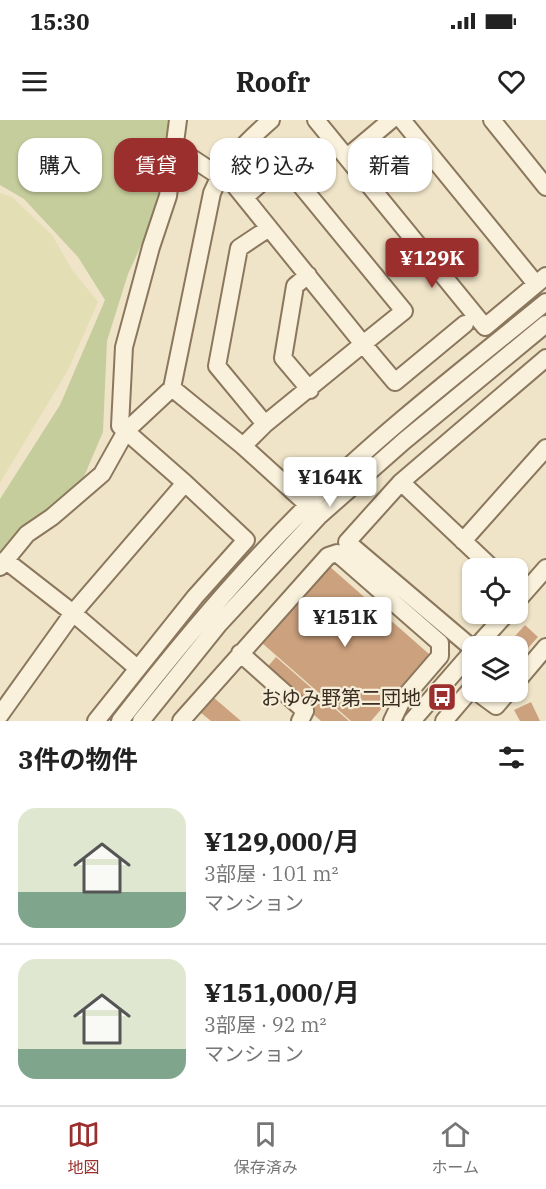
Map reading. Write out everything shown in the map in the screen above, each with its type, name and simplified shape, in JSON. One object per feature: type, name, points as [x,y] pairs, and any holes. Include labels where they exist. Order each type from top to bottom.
[{"type":"street","points":[[176,138],[178,120]]},
{"type":"street","points":[[251,138],[271,120]]},
{"type":"street","points":[[316,120],[485,327],[541,280],[402,120]]},
{"type":"street","points":[[347,157],[391,120]]},
{"type":"street","points":[[492,120],[546,187]]},
{"type":"street","points":[[243,446],[265,424],[310,390],[404,311],[289,171],[282,168],[276,170],[245,197]]},
{"type":"street","points":[[96,721],[195,597],[246,540],[120,426],[124,347],[169,192]]},
{"type":"street","points":[[137,668],[73,613],[2,563],[27,534],[52,517],[102,474],[126,431],[172,388],[212,192]]},
{"type":"street","points":[[240,192],[395,382],[465,324]]},
{"type":"street","points":[[265,424],[217,366],[239,248],[269,228]]},
{"type":"street","points":[[308,275],[295,286],[283,358],[310,390]]},
{"type":"street","points":[[120,721],[231,585],[308,505],[402,419],[546,302]]},
{"type":"street","points":[[141,721],[219,624],[319,516],[404,441],[546,324]]},
{"type":"street","points":[[462,641],[347,542],[401,483],[546,358]]},
{"type":"street","points":[[172,388],[243,446],[308,505]]},
{"type":"street","points":[[463,541],[546,448]]},
{"type":"street","points":[[0,714],[73,613],[185,483]]},
{"type":"street","points":[[401,483],[481,558]]},
{"type":"street","points":[[181,721],[328,556],[337,553],[440,643],[440,656],[402,700],[392,721]]},
{"type":"street","points":[[528,587],[546,568]]},
{"type":"street","points":[[486,636],[497,624]]},
{"type":"street","points":[[528,668],[546,647]]},
{"type":"street","points":[[240,653],[305,711],[300,721]]},
{"type":"street","points":[[412,721],[462,663]]},
{"type":"street","points":[[455,672],[462,679]]},
{"type":"street","points":[[444,721],[462,700]]},
{"type":"shaded area","points":[[0,193],[12,197],[52,235],[72,270],[98,302],[68,370],[0,483]]},
{"type":"green space","points":[[0,120],[174,120],[171,138],[114,138],[114,192],[160,192],[154,217],[128,274],[107,341],[103,432],[77,493],[0,565],[0,499],[60,405],[105,300],[78,257],[24,199],[0,185]]},
{"type":"building","points":[[329,566],[429,654],[371,721],[351,721],[262,643]]},
{"type":"building","points":[[525,625],[538,637],[528,648],[528,636],[515,636]]},
{"type":"building","points":[[276,657],[349,721],[321,721],[264,671]]},
{"type":"building","points":[[213,697],[241,721],[211,721],[200,712]]},
{"type":"building","points":[[531,702],[540,721],[520,721],[514,710]]},
{"type":"place","name":"おゆみ野第二団地","points":[[442,697]]}]
